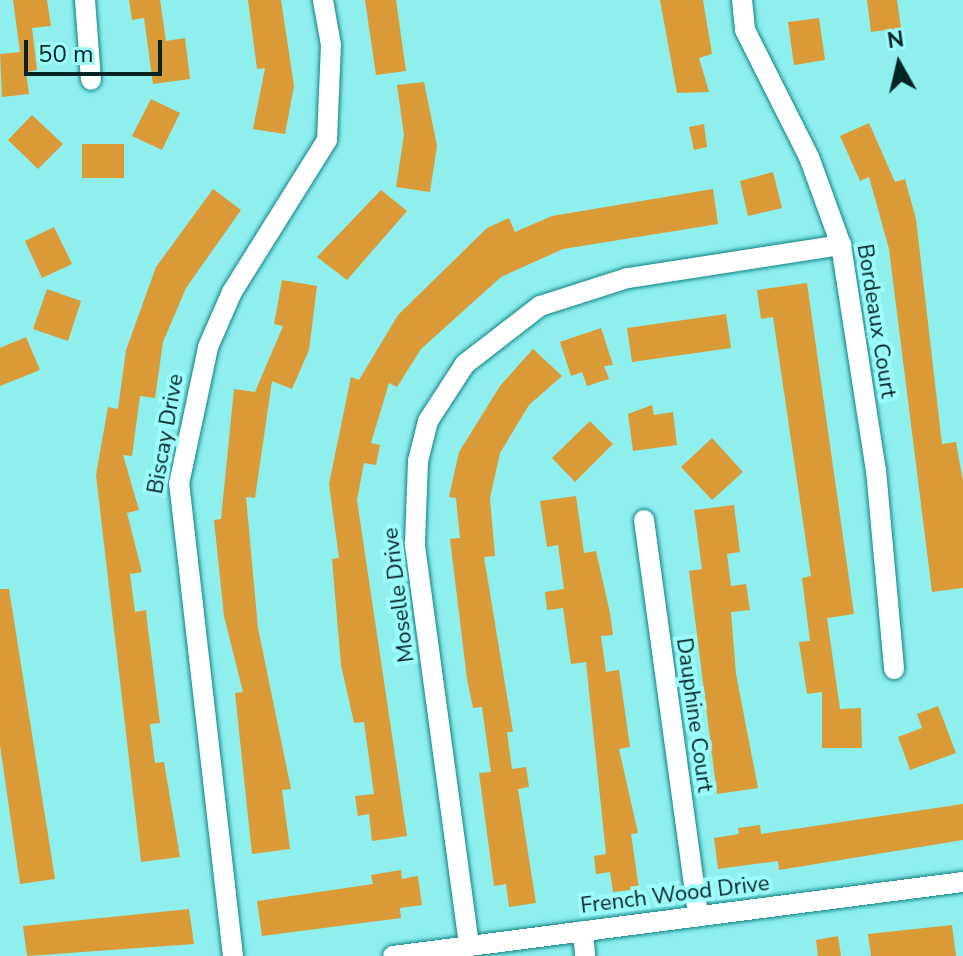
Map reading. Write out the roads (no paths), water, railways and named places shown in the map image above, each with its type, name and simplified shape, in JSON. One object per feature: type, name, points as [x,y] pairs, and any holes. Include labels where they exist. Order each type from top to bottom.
[{"type":"street","points":[[85,0],[91,80]]},
{"type":"street","name":"Biscay Drive","points":[[233,956],[179,484],[214,333],[327,140],[331,59],[323,0]]},
{"type":"street","name":"Bordeaux Court","points":[[742,0],[745,30],[809,157],[841,245],[877,484],[894,669]]},
{"type":"street","name":"Moselle Drive","points":[[469,945],[415,543],[428,421],[465,364],[540,306],[628,278],[841,245]]},
{"type":"street","name":"Dauphine Court","points":[[644,520],[698,916]]},
{"type":"street","name":"French Wood Drive","points":[[393,956],[963,882]]},
{"type":"street","points":[[583,931],[585,956]]}]
